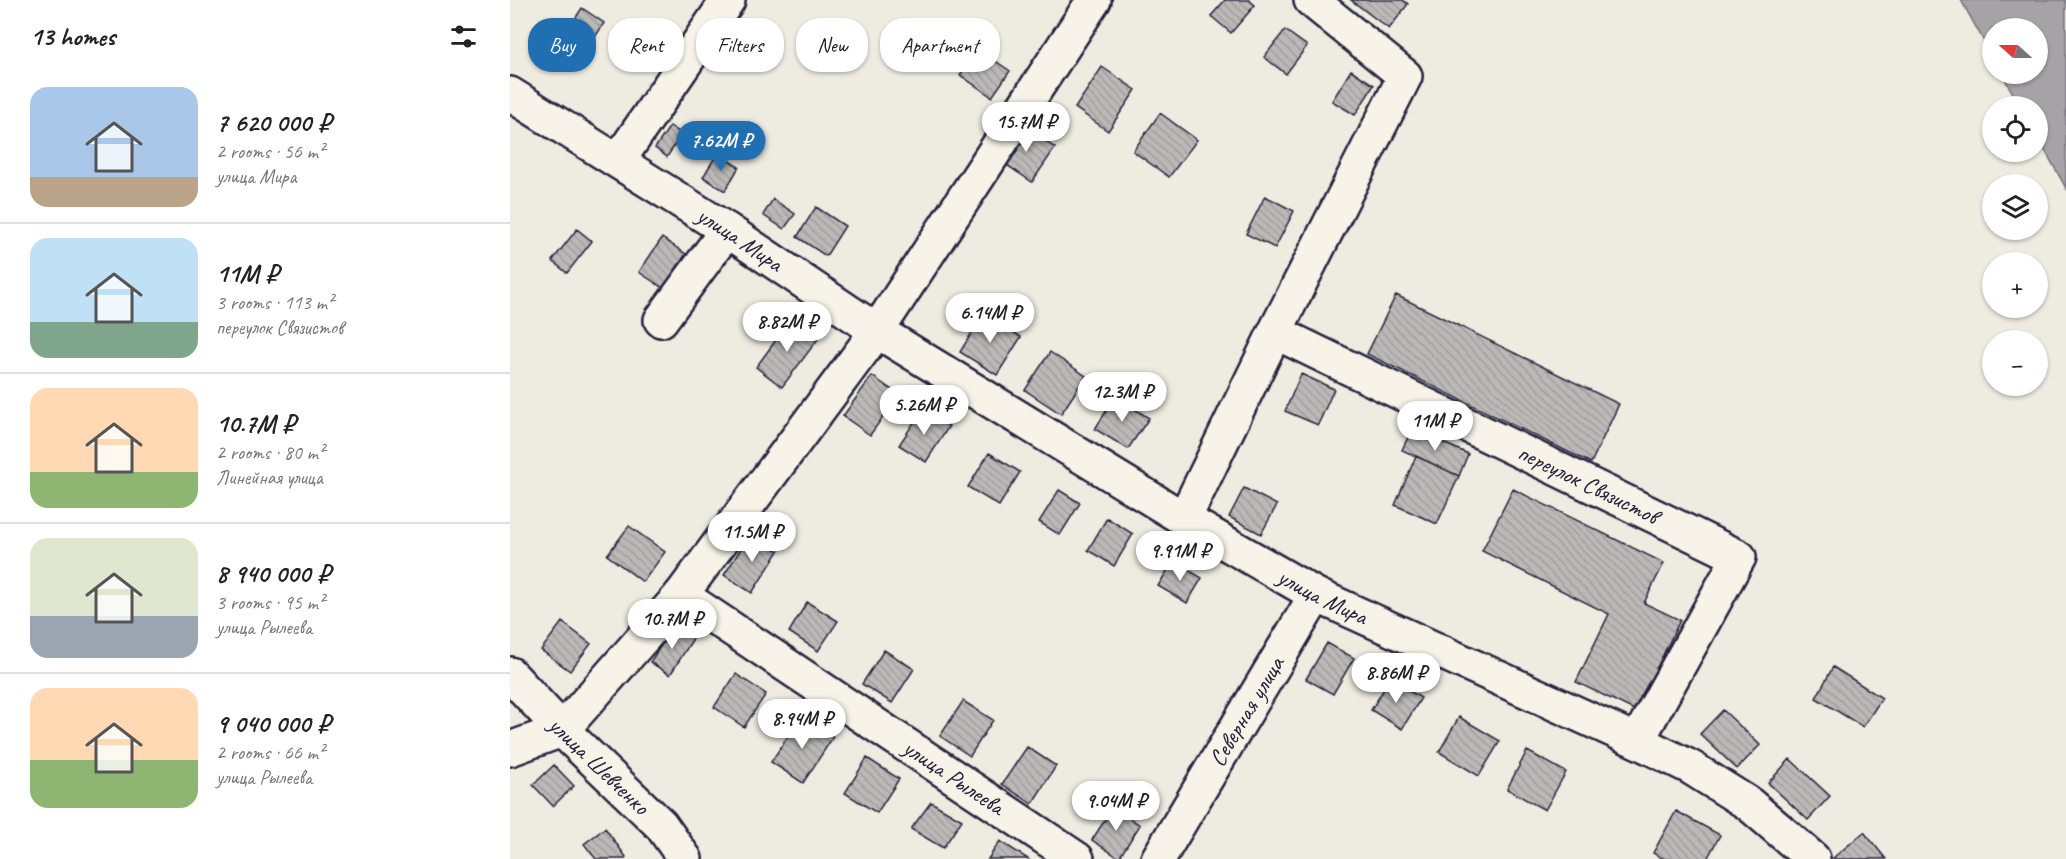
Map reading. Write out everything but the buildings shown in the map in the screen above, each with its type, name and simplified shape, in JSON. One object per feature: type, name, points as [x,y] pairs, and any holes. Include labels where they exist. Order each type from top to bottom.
[{"type":"street","points":[[618,161],[728,0]]},
{"type":"street","points":[[510,749],[562,730],[681,595],[877,331],[1094,0]]},
{"type":"street","points":[[1184,519],[1275,332],[1405,76],[1311,0]]},
{"type":"street","name":"улица Мира","points":[[510,94],[727,230],[877,331],[1184,519],[1316,596],[1690,767],[1749,804],[1813,859]]},
{"type":"street","points":[[662,320],[727,230]]},
{"type":"street","name":"переулок Связистов","points":[[1275,332],[1739,557],[1637,741]]},
{"type":"street","name":"улица Рылеева","points":[[681,595],[1077,859]]},
{"type":"street","name":"Северная улица","points":[[1158,859],[1316,596]]},
{"type":"street","name":"улица Шевченко","points":[[510,674],[562,730],[661,825],[686,859]]},
{"type":"shaded area","points":[[1961,0],[2066,0],[2066,188],[2048,156],[2048,96],[2014,96],[2008,84],[2048,84],[2048,18],[1982,18],[1982,38]]}]
